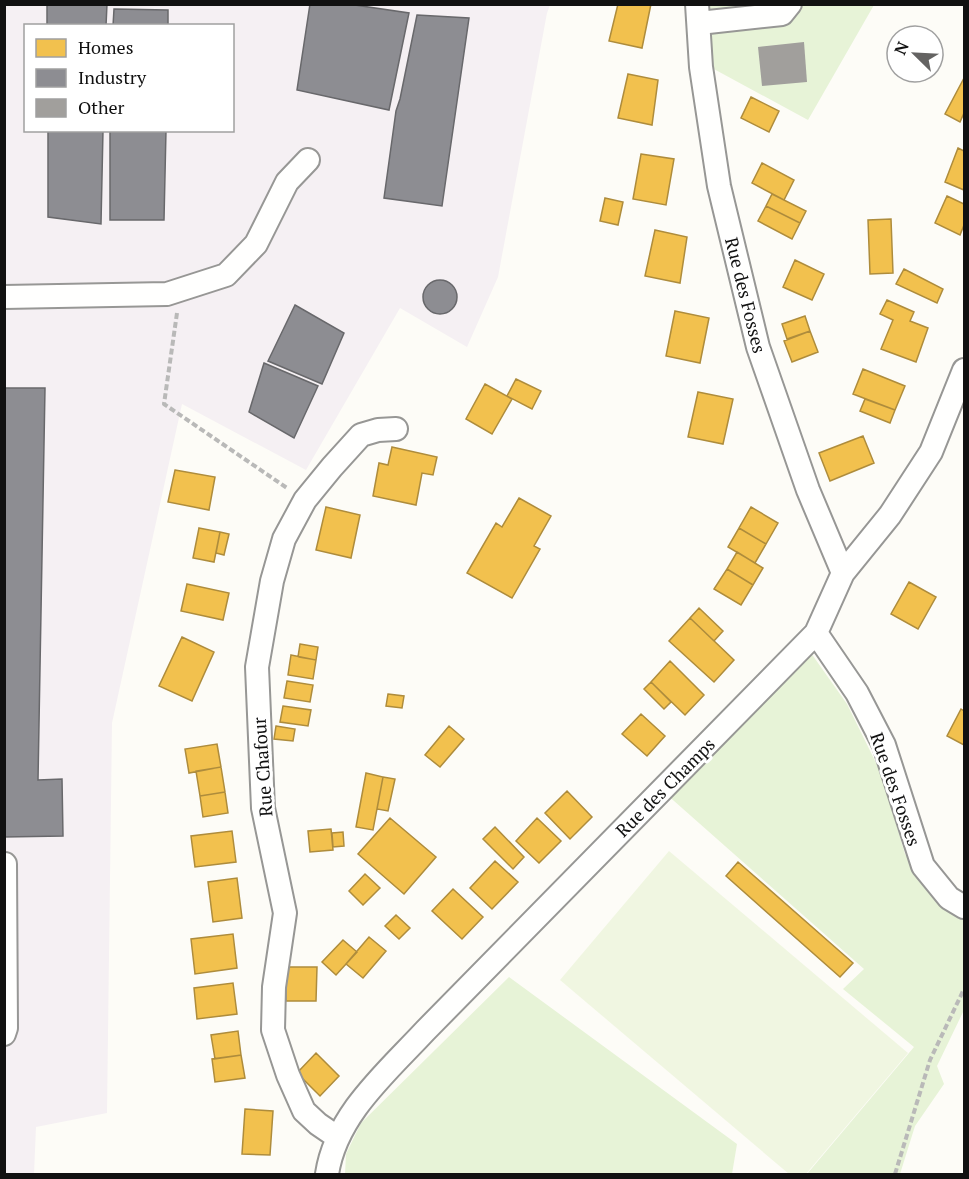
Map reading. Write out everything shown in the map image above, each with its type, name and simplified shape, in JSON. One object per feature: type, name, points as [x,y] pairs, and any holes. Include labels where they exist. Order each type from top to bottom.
[{"type":"street","points":[[698,14],[782,14],[790,4]]},
{"type":"street","name":"Rue des Fosses","points":[[698,14],[701,67],[719,186],[758,347],[808,490],[843,573]]},
{"type":"street","points":[[4,297],[167,294],[226,274],[256,244],[287,182],[308,160]]},
{"type":"street","name":"Rue des Champs","points":[[327,1174],[338,1137],[363,1098],[426,1030],[816,633],[843,573],[890,515],[931,452],[964,370]]},
{"type":"street","name":"Rue Chafour","points":[[338,1137],[318,1124],[304,1111],[288,1075],[273,1030],[276,969],[284,931],[285,913],[263,808],[257,667],[272,581],[284,539],[305,500],[361,435],[378,430],[396,429]]},
{"type":"street","name":"Rue des Fosses","points":[[816,633],[857,693],[884,744],[923,866],[948,898],[964,907]]},
{"type":"street","points":[[4,1034],[5,864]]},
{"type":"path","points":[[182,289],[174,324],[164,404],[305,500]]},
{"type":"path","points":[[895,1174],[930,1060],[964,989]]},
{"type":"shaded area","points":[[5,5],[550,5],[498,277],[467,347],[400,308],[306,470],[182,404],[112,723],[107,1113],[36,1127],[34,1174],[5,1174]]},
{"type":"green space","points":[[706,5],[874,5],[808,120],[712,68]]},
{"type":"green space","points":[[806,646],[847,704],[881,773],[905,854],[934,894],[964,914],[964,1010],[937,1066],[944,1084],[915,1126],[900,1174],[807,1174],[914,1047],[843,989],[864,969],[665,793]]},
{"type":"green space","points":[[669,851],[908,1053],[806,1174],[789,1174],[560,980]]},
{"type":"green space","points":[[509,977],[737,1144],[732,1174],[345,1174],[346,1154],[361,1123]]},
{"type":"building: Homes","points":[[618,4],[651,4],[642,48],[609,41]]},
{"type":"building: Homes","points":[[628,74],[658,80],[652,125],[618,118]]},
{"type":"building: Homes","points":[[964,78],[964,113],[960,122],[945,114]]},
{"type":"building: Homes","points":[[751,97],[779,111],[769,132],[741,118]]},
{"type":"building: Homes","points":[[958,148],[964,151],[964,190],[945,182]]},
{"type":"building: Homes","points":[[641,154],[674,159],[666,205],[633,199]]},
{"type":"building: Homes","points":[[762,163],[794,180],[784,200],[752,183]]},
{"type":"building: Homes","points":[[772,194],[806,211],[800,223],[766,206]]},
{"type":"building: Homes","points":[[947,196],[964,204],[964,225],[960,235],[935,223]]},
{"type":"building: Homes","points":[[605,198],[623,202],[618,225],[600,221]]},
{"type":"building: Homes","points":[[766,206],[800,223],[792,239],[758,221]]},
{"type":"building: Homes","points":[[891,219],[893,273],[870,274],[868,220]]},
{"type":"building: Homes","points":[[655,230],[687,237],[680,283],[645,276]]},
{"type":"building: Homes","points":[[795,260],[824,274],[812,300],[783,287]]},
{"type":"building: Homes","points":[[904,269],[943,289],[937,303],[896,284]]},
{"type":"building: Homes","points":[[887,300],[914,312],[910,321],[928,328],[916,362],[881,349],[893,320],[880,314]]},
{"type":"building: Homes","points":[[675,311],[709,318],[700,363],[666,356]]},
{"type":"building: Homes","points":[[805,316],[810,331],[787,339],[782,324]]},
{"type":"building: Homes","points":[[810,331],[818,352],[792,362],[784,341]]},
{"type":"building: Homes","points":[[863,369],[905,386],[895,410],[853,394]]},
{"type":"building: Homes","points":[[516,379],[541,391],[532,409],[507,396]]},
{"type":"building: Homes","points":[[485,384],[512,399],[492,434],[466,419]]},
{"type":"building: Homes","points":[[698,392],[733,399],[723,444],[688,437]]},
{"type":"building: Homes","points":[[865,399],[895,410],[890,423],[860,411]]},
{"type":"building: Homes","points":[[863,436],[874,463],[830,481],[819,453]]},
{"type":"building: Homes","points":[[392,447],[437,457],[433,475],[422,473],[416,505],[373,496],[379,463],[388,465]]},
{"type":"building: Homes","points":[[175,470],[215,477],[209,510],[168,502]]},
{"type":"building: Homes","points":[[519,498],[551,516],[534,546],[540,549],[512,598],[467,573],[496,523],[502,527]]},
{"type":"building: Homes","points":[[326,507],[360,515],[351,558],[316,550]]},
{"type":"building: Homes","points":[[751,507],[778,523],[766,544],[739,528]]},
{"type":"building: Homes","points":[[199,528],[220,532],[214,562],[193,558]]},
{"type":"building: Homes","points":[[739,528],[766,544],[755,563],[728,547]]},
{"type":"building: Homes","points":[[220,532],[229,534],[224,555],[216,553]]},
{"type":"building: Homes","points":[[737,552],[763,568],[753,585],[727,569]]},
{"type":"building: Homes","points":[[727,569],[753,585],[741,605],[714,589]]},
{"type":"building: Homes","points":[[909,582],[936,597],[918,629],[891,614]]},
{"type":"building: Homes","points":[[187,584],[229,593],[223,620],[181,611]]},
{"type":"building: Homes","points":[[699,608],[723,631],[714,641],[690,618]]},
{"type":"building: Homes","points":[[690,618],[734,660],[714,682],[669,641]]},
{"type":"building: Homes","points":[[182,637],[214,652],[192,701],[159,686]]},
{"type":"building: Homes","points":[[300,644],[318,647],[316,660],[298,657]]},
{"type":"building: Homes","points":[[291,655],[316,660],[313,679],[288,675]]},
{"type":"building: Homes","points":[[670,661],[704,695],[685,715],[651,682]]},
{"type":"building: Homes","points":[[287,681],[313,685],[310,702],[284,698]]},
{"type":"building: Homes","points":[[651,682],[671,702],[664,709],[644,689]]},
{"type":"building: Homes","points":[[388,694],[404,696],[402,708],[386,706]]},
{"type":"building: Homes","points":[[283,706],[311,710],[308,726],[280,722]]},
{"type":"building: Homes","points":[[961,709],[964,711],[964,745],[947,736]]},
{"type":"building: Homes","points":[[641,714],[665,736],[647,756],[622,734]]},
{"type":"building: Homes","points":[[276,726],[295,729],[293,741],[274,739]]},
{"type":"building: Homes","points":[[449,726],[464,739],[440,767],[425,755]]},
{"type":"building: Homes","points":[[217,744],[221,767],[189,773],[185,749]]},
{"type":"building: Homes","points":[[221,767],[225,792],[200,796],[196,771]]},
{"type":"building: Homes","points":[[366,773],[383,777],[373,830],[356,827]]},
{"type":"building: Homes","points":[[383,777],[395,779],[388,811],[377,809]]},
{"type":"building: Homes","points":[[567,791],[592,817],[570,839],[545,813]]},
{"type":"building: Homes","points":[[225,792],[228,813],[203,817],[200,796]]},
{"type":"building: Homes","points":[[390,818],[436,857],[404,894],[358,854]]},
{"type":"building: Homes","points":[[537,818],[561,841],[539,863],[516,841]]},
{"type":"building: Homes","points":[[495,827],[524,857],[513,869],[483,839]]},
{"type":"building: Homes","points":[[331,829],[333,850],[310,852],[308,831]]},
{"type":"building: Homes","points":[[232,831],[236,862],[195,867],[191,836]]},
{"type":"building: Homes","points":[[343,832],[344,846],[333,847],[332,833]]},
{"type":"building: Homes","points":[[495,861],[518,882],[492,909],[470,888]]},
{"type":"building: Homes","points":[[738,862],[853,963],[840,977],[726,876]]},
{"type":"building: Homes","points":[[365,874],[380,888],[363,905],[349,891]]},
{"type":"building: Homes","points":[[237,878],[242,918],[213,922],[208,882]]},
{"type":"building: Homes","points":[[453,889],[483,917],[462,939],[432,911]]},
{"type":"building: Homes","points":[[396,915],[410,928],[399,939],[385,926]]},
{"type":"building: Homes","points":[[233,934],[237,968],[195,974],[191,939]]},
{"type":"building: Homes","points":[[369,937],[386,951],[363,978],[346,964]]},
{"type":"building: Homes","points":[[343,940],[357,952],[336,975],[322,962]]},
{"type":"building: Homes","points":[[286,967],[317,967],[316,1001],[286,1001]]},
{"type":"building: Homes","points":[[233,983],[237,1014],[197,1019],[194,988]]},
{"type":"building: Homes","points":[[238,1031],[241,1055],[215,1059],[211,1035]]},
{"type":"building: Homes","points":[[316,1053],[339,1076],[320,1096],[297,1073]]},
{"type":"building: Homes","points":[[241,1055],[245,1078],[215,1082],[212,1059]]},
{"type":"building: Homes","points":[[245,1109],[273,1111],[270,1155],[242,1154]]},
{"type":"building: Industry","points":[[47,4],[107,4],[106,24],[47,24]]},
{"type":"building: Industry","points":[[310,4],[348,4],[409,13],[389,110],[297,90]]},
{"type":"building: Industry","points":[[114,9],[168,10],[168,24],[113,24]]},
{"type":"building: Industry","points":[[417,15],[469,18],[442,206],[384,198],[396,111]]},
{"type":"building: Industry","points":[[48,132],[103,132],[101,224],[48,217]]},
{"type":"building: Industry","points":[[110,132],[166,132],[164,220],[110,220]]},
{"type":"building: Industry","points":[[440,280],[452,285],[457,297],[452,309],[440,314],[428,309],[423,297],[428,285]]},
{"type":"building: Industry","points":[[295,305],[344,333],[322,384],[268,361]]},
{"type":"building: Industry","points":[[264,363],[318,386],[294,438],[249,412]]},
{"type":"building: Industry","points":[[4,388],[45,388],[38,780],[62,779],[63,836],[4,837]]},
{"type":"building: Other","points":[[804,42],[807,82],[762,86],[758,47]]}]
